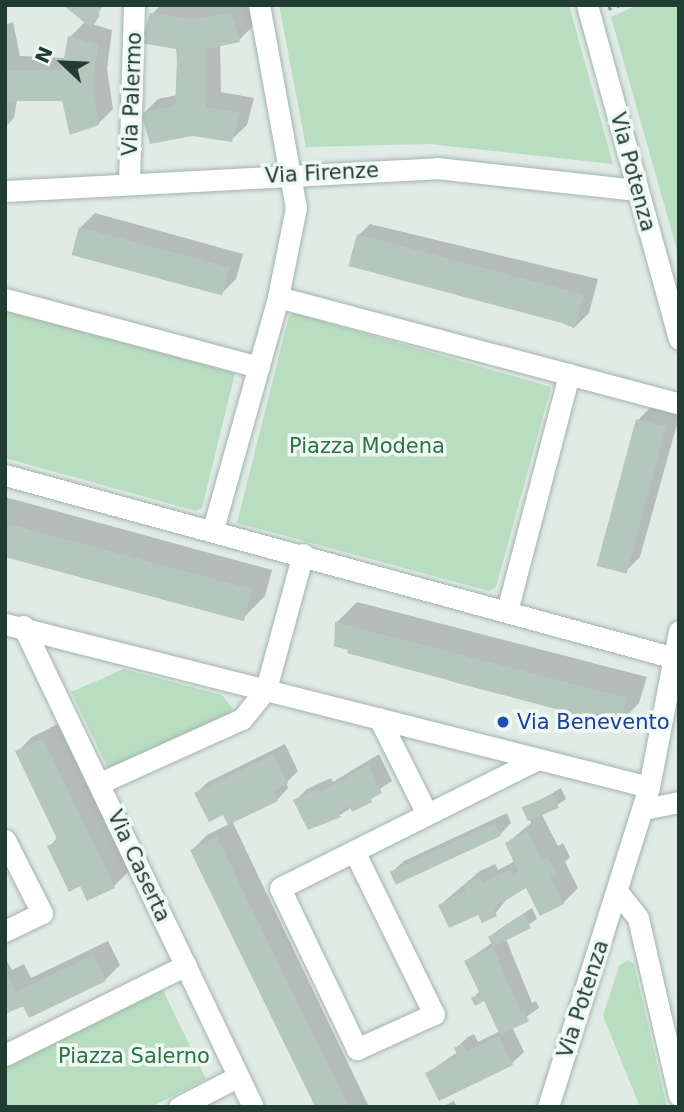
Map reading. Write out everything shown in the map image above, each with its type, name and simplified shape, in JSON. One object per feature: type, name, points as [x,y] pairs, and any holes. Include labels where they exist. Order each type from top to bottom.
[{"type":"street","name":"Via Palermo","points":[[129,183],[134,5]]},
{"type":"street","points":[[213,529],[278,297],[296,208],[258,5]]},
{"type":"street","name":"Via Potenza","points":[[587,5],[679,339]]},
{"type":"street","name":"Via Firenze","points":[[5,191],[437,168],[637,190]]},
{"type":"street","points":[[278,297],[679,404]]},
{"type":"street","points":[[5,299],[259,367]]},
{"type":"street","points":[[507,611],[569,374]]},
{"type":"street","points":[[5,475],[213,529],[675,658]]},
{"type":"street","points":[[100,783],[242,719],[266,689],[303,554]]},
{"type":"street","points":[[14,625],[649,787]]},
{"type":"street","name":"Via Caserta","points":[[14,625],[100,783],[253,1107]]},
{"type":"street","name":"Via Potenza","points":[[548,1107],[649,787],[679,631]]},
{"type":"street","points":[[380,718],[427,814]]},
{"type":"street","points":[[354,851],[434,1014],[357,1049],[280,888],[427,814],[538,759]]},
{"type":"street","points":[[643,808],[679,803]]},
{"type":"street","points":[[5,932],[42,913],[7,847]]},
{"type":"street","name":"Via Potenza","points":[[617,891],[638,918],[679,1095]]},
{"type":"street","points":[[5,1055],[186,965]]},
{"type":"street","points":[[179,1107],[237,1077]]},
{"type":"green space","points":[[279,5],[569,5],[613,164],[429,144],[306,147]]},
{"type":"green space","points":[[637,5],[679,5],[679,257],[611,17]]},
{"type":"green space","points":[[5,310],[235,373],[202,508],[196,511],[5,458]]},
{"type":"green space","name":"Piazza Modena","points":[[294,313],[551,387],[496,587],[489,591],[237,523],[289,316]]},
{"type":"green space","points":[[124,669],[222,695],[232,708],[229,715],[110,772],[71,692]]},
{"type":"green space","points":[[628,960],[634,964],[667,1107],[640,1107],[603,1016],[619,966]]},
{"type":"green space","name":"Piazza Salerno","points":[[161,986],[206,1079],[151,1107],[5,1107],[5,1063]]},
{"type":"building","points":[[63,5],[100,5],[99,17],[91,28]]},
{"type":"building","points":[[150,13],[191,19],[231,13],[240,42],[206,49],[206,107],[240,112],[232,142],[192,136],[150,144],[141,113],[175,106],[177,61],[176,49],[141,43]]},
{"type":"building","points":[[68,36],[98,45],[93,85],[99,125],[70,135],[62,101],[5,101],[5,70],[62,70]]},
{"type":"building","points":[[79,227],[230,267],[222,295],[71,255]]},
{"type":"building","points":[[357,234],[584,295],[575,327],[348,266]]},
{"type":"building","points":[[636,419],[666,427],[627,574],[597,566]]},
{"type":"building","points":[[5,523],[252,589],[244,621],[5,557]]},
{"type":"building","points":[[335,622],[627,698],[619,726],[347,653],[348,650],[334,646]]},
{"type":"building","points":[[43,738],[115,888],[87,901],[80,886],[69,892],[47,846],[58,841],[15,751]]},
{"type":"building","points":[[273,754],[288,784],[273,791],[278,801],[228,825],[223,815],[209,822],[194,793]]},
{"type":"building","points":[[368,764],[382,793],[371,799],[372,802],[352,812],[350,806],[338,812],[341,817],[308,830],[293,800],[319,788],[321,792]]},
{"type":"building","points":[[553,794],[559,808],[528,821],[522,807]]},
{"type":"building","points":[[495,823],[501,836],[396,885],[390,872]]},
{"type":"building","points":[[528,831],[542,860],[548,857],[556,873],[550,876],[564,904],[540,916],[526,888],[493,908],[497,916],[482,923],[478,915],[449,928],[438,905],[466,891],[463,886],[480,877],[483,883],[510,870],[512,875],[518,871],[505,843]]},
{"type":"building","points":[[217,837],[349,1107],[315,1107],[190,850]]},
{"type":"building","points":[[524,914],[531,928],[493,947],[488,937]]},
{"type":"building","points":[[493,947],[521,1013],[524,1011],[529,1021],[500,1035],[484,1001],[475,1006],[471,998],[480,994],[464,961]]},
{"type":"building","points":[[93,955],[106,981],[29,1018],[23,1006],[5,1014],[5,980],[9,978],[15,992]]},
{"type":"building","points":[[499,1036],[513,1065],[439,1101],[425,1073],[458,1056],[454,1048],[462,1044],[467,1052]]},
{"type":"place","name":"Via Benevento","points":[[503,722]]}]
